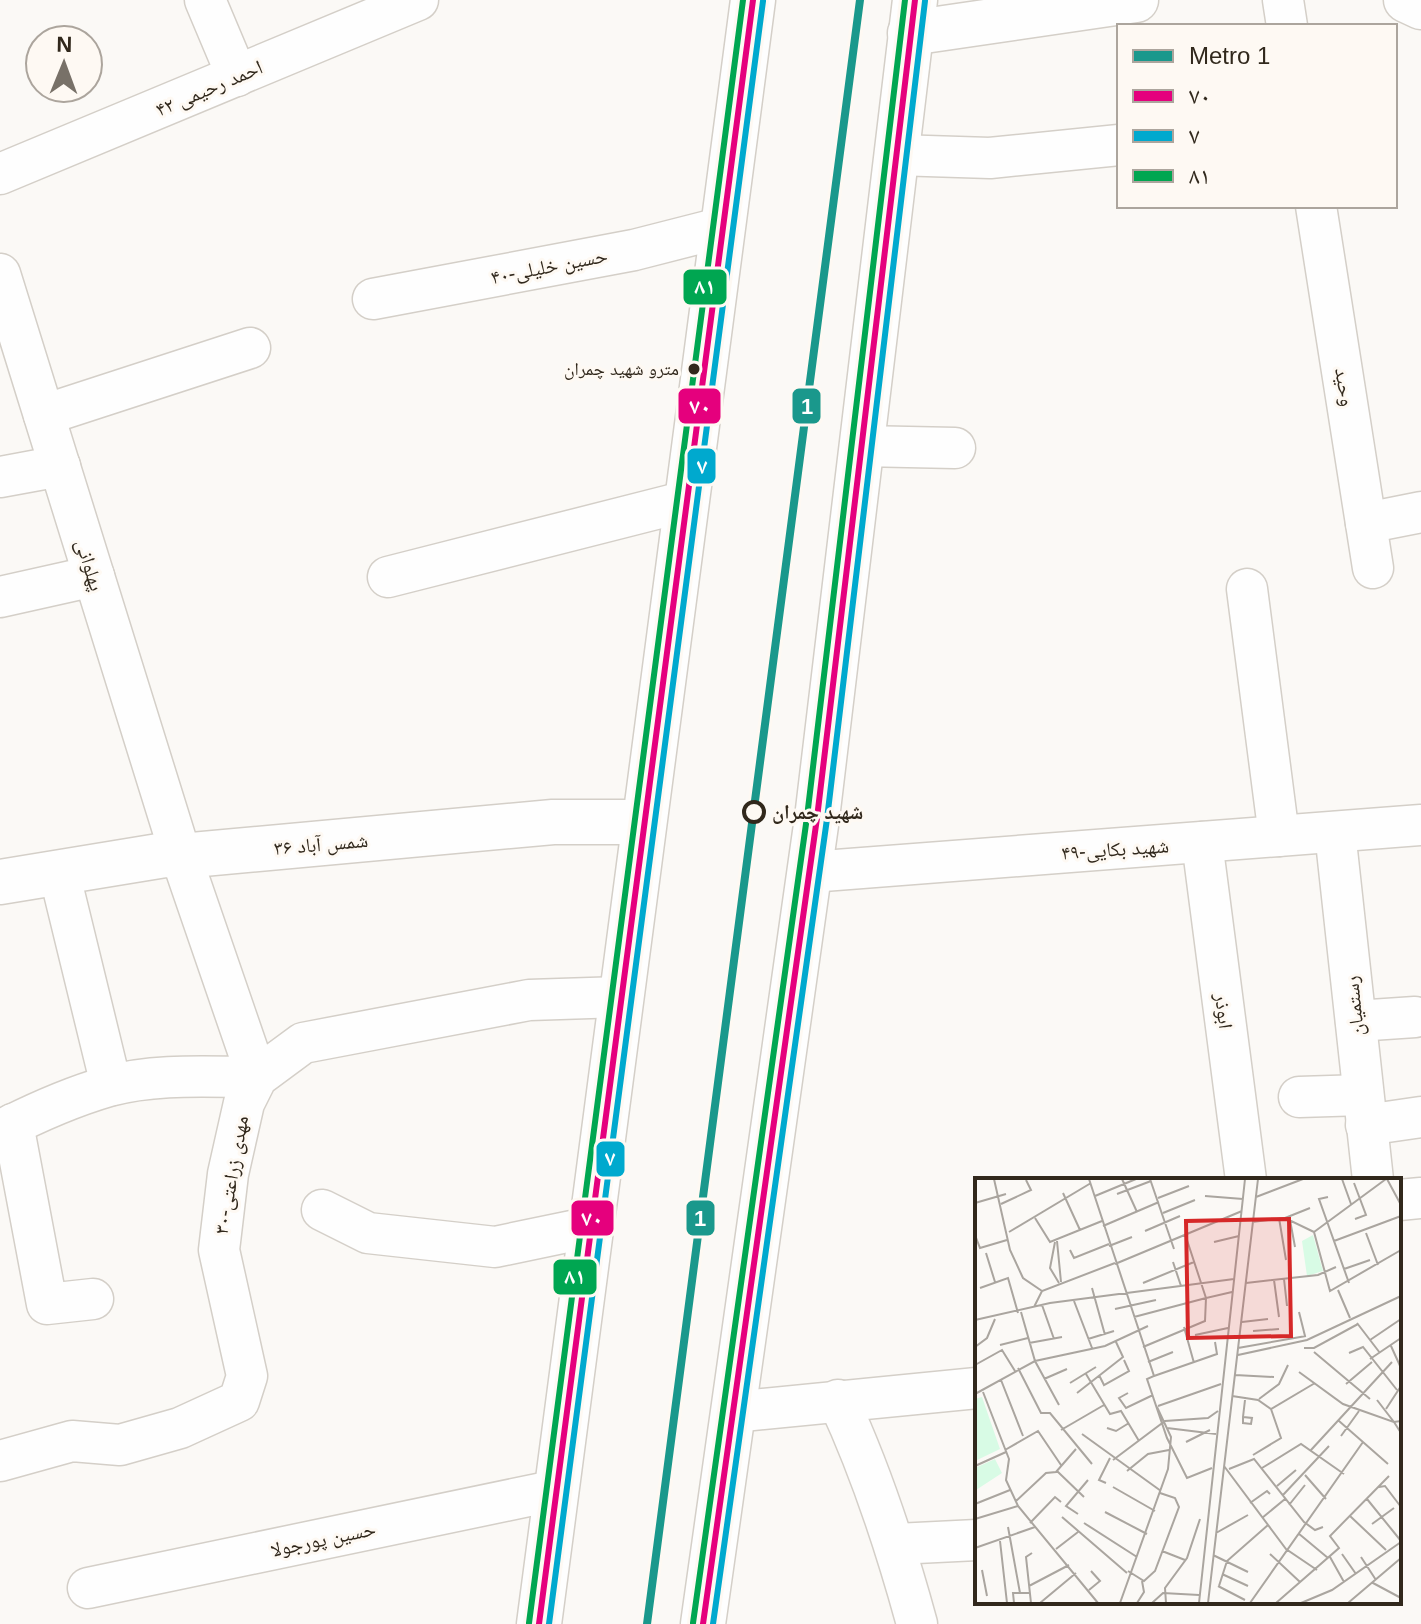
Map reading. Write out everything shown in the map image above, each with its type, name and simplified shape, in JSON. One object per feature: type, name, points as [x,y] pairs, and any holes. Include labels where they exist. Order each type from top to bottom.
[{"type":"main road","points":[[539,1624],[753,0]]},
{"type":"main road","points":[[703,1624],[810,872],[912,17],[1136,0]]},
{"type":"main road","points":[[1406,0],[1421,7]]},
{"type":"main road","name":"شمس آباد ۳۶","points":[[0,882],[165,855],[553,822],[644,822]]},
{"type":"street","points":[[205,0],[237,76]]},
{"type":"street","name":"۴۲ احمد رحیمی","points":[[0,174],[418,0]]},
{"type":"street","points":[[1283,0],[1287,24]]},
{"type":"street","points":[[896,155],[990,158],[1117,145]]},
{"type":"street","name":"وحید","points":[[1316,208],[1373,568]]},
{"type":"street","name":"۴۰-حسین خلیلی","points":[[373,299],[634,250],[724,227]]},
{"type":"street","name":"پهلوانی","points":[[0,274],[181,856],[257,1077]]},
{"type":"street","points":[[44,415],[250,348]]},
{"type":"street","points":[[861,446],[955,448]]},
{"type":"street","points":[[0,477],[60,466]]},
{"type":"street","points":[[388,577],[687,501]]},
{"type":"street","points":[[1366,523],[1421,512]]},
{"type":"street","points":[[0,597],[94,576]]},
{"type":"street","points":[[1247,589],[1279,836]]},
{"type":"street","name":"۴۹-شهید بکایی","points":[[810,872],[1421,825]]},
{"type":"street","name":"رستمیان","points":[[1335,832],[1373,1178]]},
{"type":"street","name":"ابوذر","points":[[1202,842],[1246,1178]]},
{"type":"street","points":[[59,872],[111,1085]]},
{"type":"street","points":[[93,1299],[47,1304],[7,1128],[47,1107],[111,1085],[184,1076],[257,1077],[303,1043],[529,1000],[621,997]]},
{"type":"street","points":[[1356,1021],[1415,1017]]},
{"type":"street","name":"۳۰-مهدی زراعتی","points":[[0,1461],[72,1441],[120,1445],[180,1428],[239,1401],[247,1376],[219,1250],[228,1174],[244,1103],[257,1077]]},
{"type":"street","points":[[1299,1097],[1421,1117]]},
{"type":"street","points":[[1401,1200],[1421,1198]]},
{"type":"street","points":[[322,1210],[368,1233],[495,1247],[591,1227]]},
{"type":"street","points":[[733,1412],[975,1388]]},
{"type":"street","points":[[838,1400],[863,1454],[896,1544],[917,1624]]},
{"type":"street","name":"حسین پورجولا","points":[[88,1588],[557,1490]]},
{"type":"street","points":[[896,1544],[975,1540]]},
{"type":"metro line","name":"1","points":[[647,1624],[860,0]]},
{"type":"transit line","name":"۸۱","points":[[529,1623],[743,0]]},
{"type":"transit line","name":"۷۰","points":[[539,1624],[753,0]]},
{"type":"transit line","name":"۸۱","points":[[693,1623],[807,817],[905,0]]},
{"type":"transit line","name":"۷۰","points":[[703,1624],[817,818],[915,0]]},
{"type":"transit line","name":"۷","points":[[549,1624],[763,1]]},
{"type":"transit line","name":"۷","points":[[713,1624],[827,819],[925,1]]},
{"type":"place","name":"مترو شهید چمران","points":[[694,369]]},
{"type":"place","name":"شهید چمران","points":[[754,812]]}]
